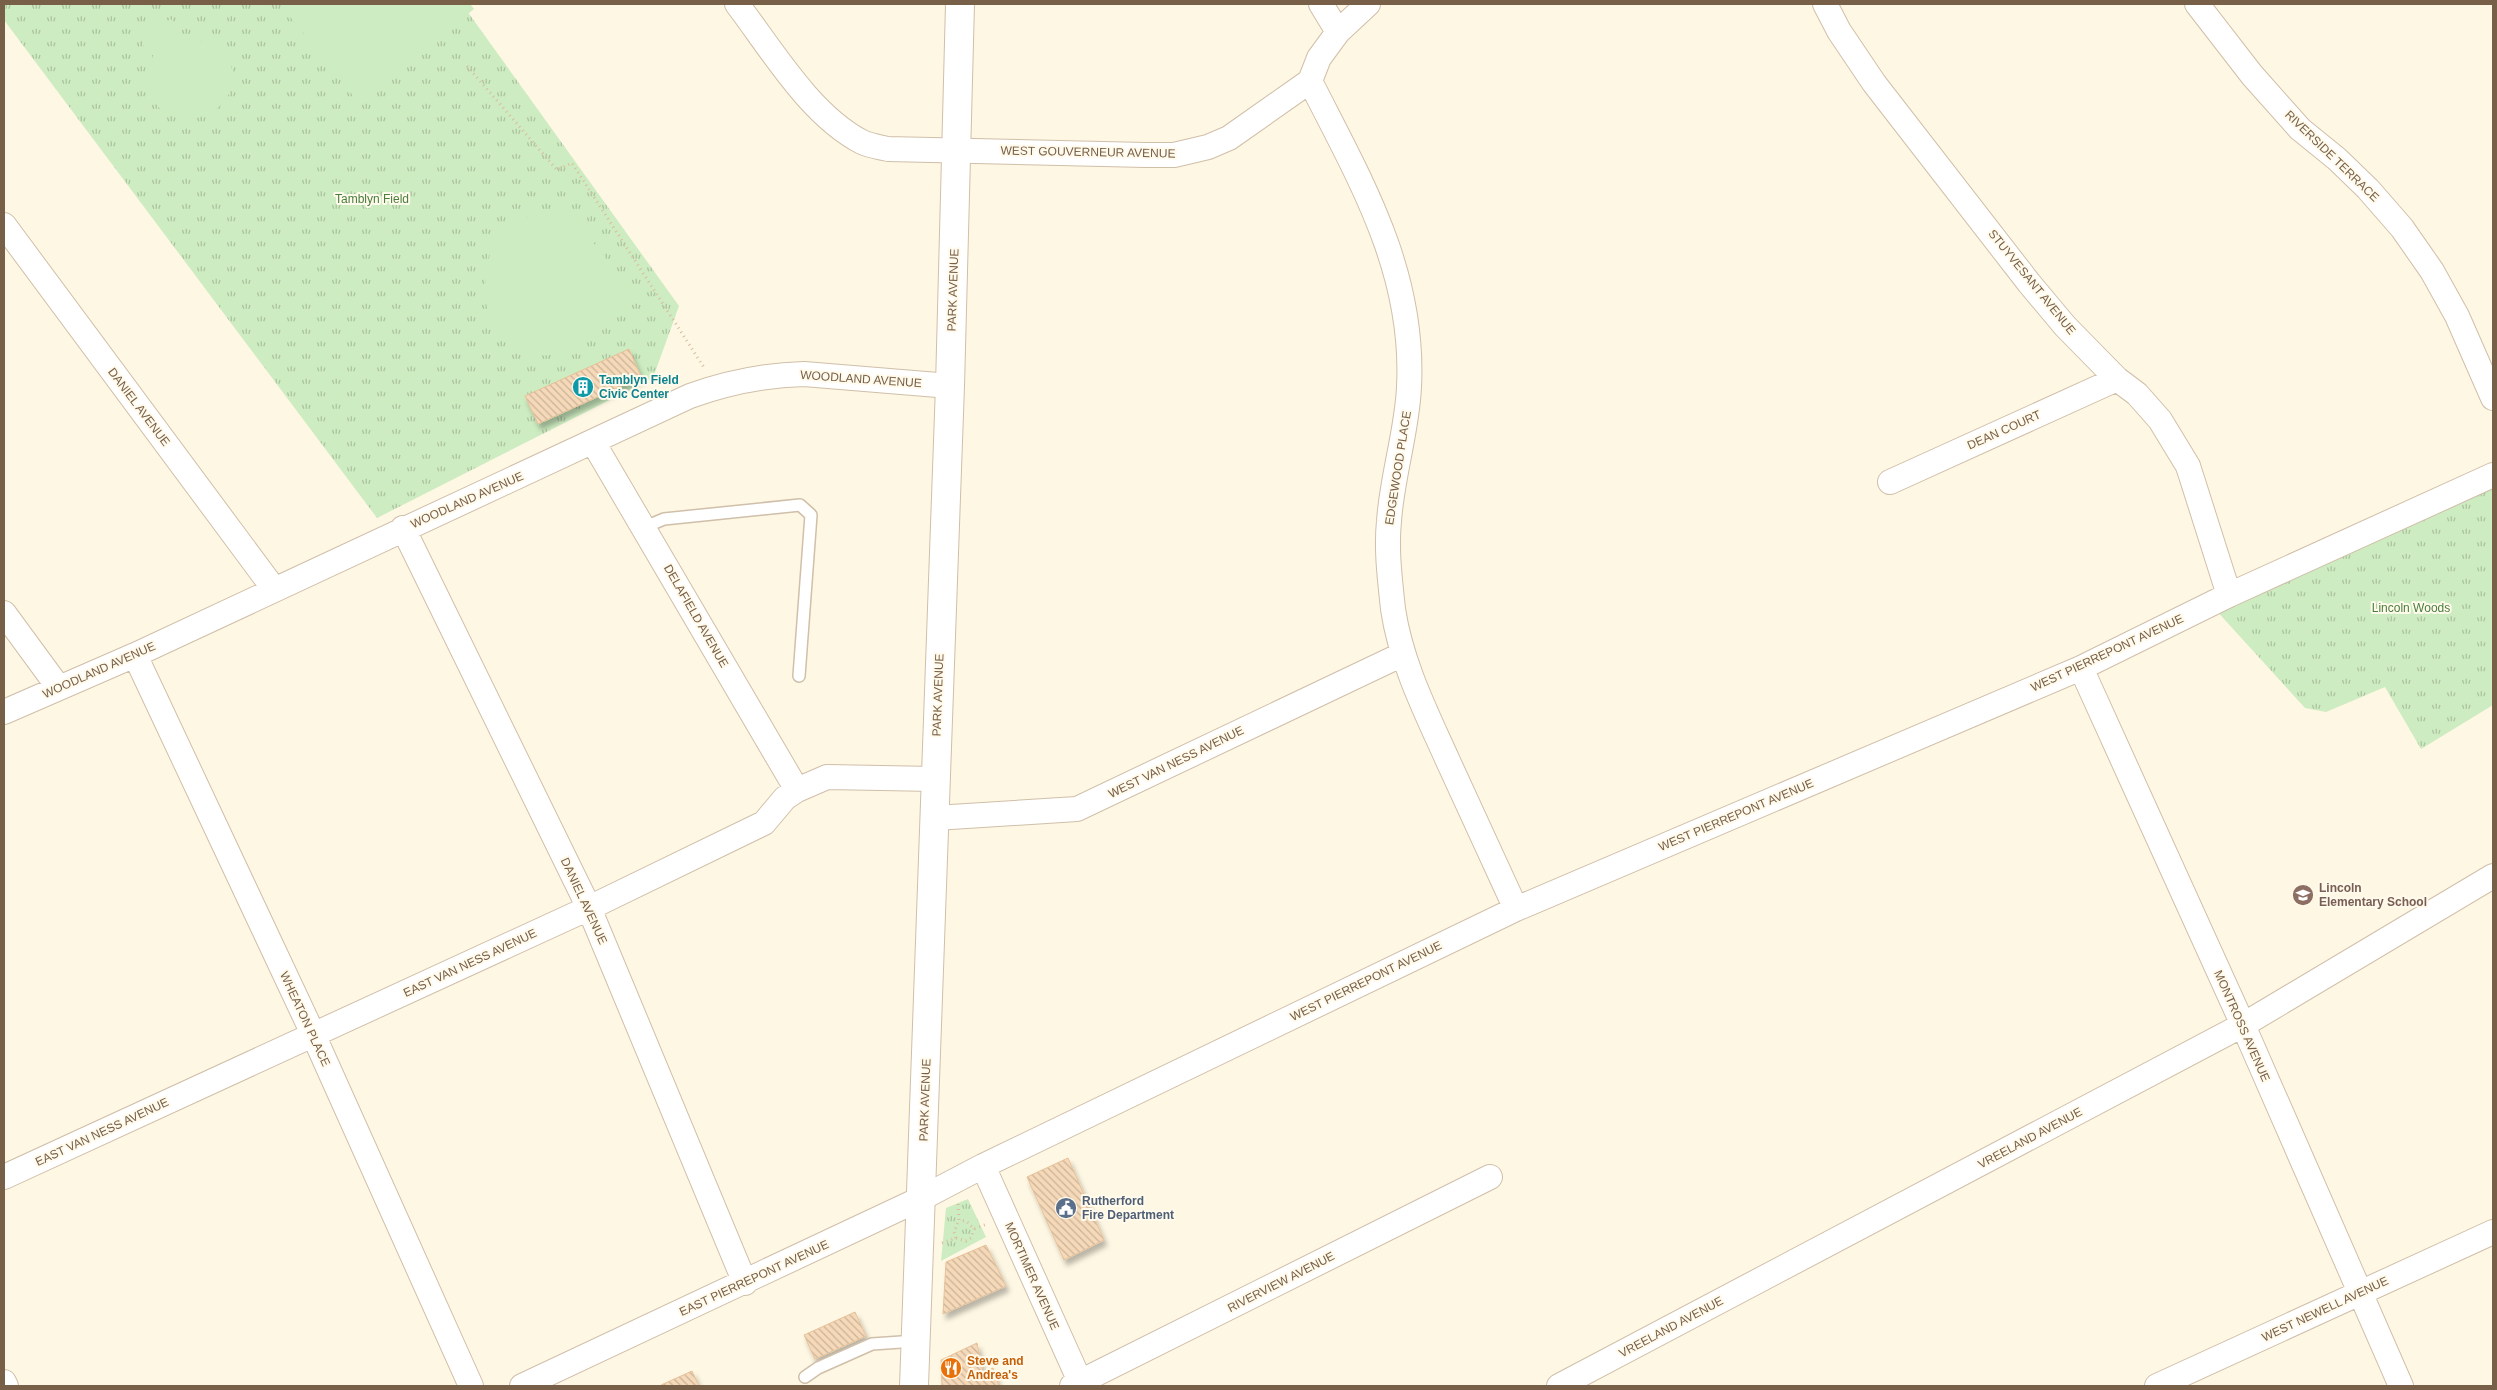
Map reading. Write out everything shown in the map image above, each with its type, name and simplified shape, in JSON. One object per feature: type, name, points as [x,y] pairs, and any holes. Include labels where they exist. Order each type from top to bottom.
[{"type":"street","name":"WEST GOUVERNEUR AVENUE","points":[[737,4],[807,96],[826,115],[864,143],[888,149],[1174,155],[1208,147],[1229,138],[1310,81]]},
{"type":"street","name":"PARK AVENUE","points":[[914,1386],[950,386],[960,4]]},
{"type":"street","points":[[1321,4],[1338,32]]},
{"type":"street","points":[[1310,81],[1319,58],[1338,32],[1368,4]]},
{"type":"street","name":"STUYVESANT AVENUE","points":[[1825,4],[1839,31],[1874,83],[2029,282],[2065,326],[2117,379],[2137,394],[2160,420],[2188,466],[2229,594]]},
{"type":"street","name":"RIVERSIDE TERRACE","points":[[2197,4],[2252,75],[2300,129],[2337,159],[2368,189],[2402,228],[2432,271],[2457,316],[2493,398]]},
{"type":"street","name":"EDGEWOOD PLACE","points":[[1310,81],[1380,222],[1394,262],[1403,302],[1410,384],[1406,426],[1389,520],[1388,563],[1394,612],[1403,654],[1417,693],[1516,909]]},
{"type":"street","name":"DANIEL AVENUE","points":[[4,225],[274,590]]},
{"type":"street","name":"WOODLAND AVENUE","points":[[4,712],[135,655],[403,528],[690,396],[716,387],[782,375],[804,374],[950,386]]},
{"type":"street","name":"DEAN COURT","points":[[1890,482],[2117,379]]},
{"type":"street","name":"DELAFIELD AVENUE","points":[[593,442],[645,527],[797,790]]},
{"type":"street","name":"WEST PIERREPONT AVENUE","points":[[983,1166],[1516,909],[2081,668],[2229,594],[2493,475]]},
{"type":"street","name":"DANIEL AVENUE","points":[[403,528],[590,908],[745,1283]]},
{"type":"street","points":[[4,613],[59,688]]},
{"type":"street","name":"WEST VAN NESS AVENUE","points":[[935,818],[1077,810],[1403,654]]},
{"type":"street","name":"WHEATON PLACE","points":[[135,655],[313,1034],[472,1386]]},
{"type":"street","name":"MONTROSS AVENUE","points":[[2081,668],[2242,1025],[2401,1386]]},
{"type":"street","name":"EAST VAN NESS AVENUE","points":[[4,1177],[590,908],[764,822],[785,798],[797,790],[827,777],[935,779]]},
{"type":"street","name":"VREELAND AVENUE","points":[[1559,1386],[2242,1025],[2493,876]]},
{"type":"street","name":"EAST PIERREPONT AVENUE","points":[[522,1386],[745,1283],[922,1198],[983,1166]]},
{"type":"street","name":"MORTIMER AVENUE","points":[[983,1166],[1078,1385]]},
{"type":"street","name":"RIVERVIEW AVENUE","points":[[1078,1385],[1490,1177]]},
{"type":"street","name":"WEST NEWELL AVENUE","points":[[2157,1386],[2493,1232]]},
{"type":"street","points":[[4,1382],[6,1386]]},
{"type":"lane","points":[[645,527],[664,520],[800,505],[811,515],[800,676]]},
{"type":"lane","points":[[805,1377],[818,1368],[872,1344],[916,1341]]},
{"type":"path","points":[[467,66],[557,170],[572,163],[716,387]]},
{"type":"path","points":[[956,1238],[954,1232],[959,1220],[958,1203]]},
{"type":"path","points":[[959,1220],[966,1222],[974,1229]]},
{"type":"path","points":[[974,1229],[987,1224]]},
{"type":"path","points":[[942,1243],[956,1238],[966,1241],[971,1238],[974,1229]]},
{"type":"green space","name":"Tamblyn Field","points":[[4,4],[462,4],[679,306],[653,378],[377,518],[4,20]]},
{"type":"green space","points":[[280,4],[470,4],[474,9],[358,102]]},
{"type":"green space","points":[[171,19],[183,38],[217,45],[223,50],[229,60],[233,75],[231,88],[225,100],[216,109],[204,116],[191,118],[177,117],[163,111],[148,93],[153,55],[142,44],[145,32]]},
{"type":"green space","points":[[567,209],[625,283],[627,299],[618,314],[570,347],[550,355],[526,352],[511,345],[498,335],[490,319],[485,291],[488,262],[492,248],[498,237],[513,224],[528,217]]},
{"type":"green space","name":"Lincoln Woods","points":[[2493,484],[2493,705],[2421,749],[2385,687],[2326,712],[2305,708],[2214,608]]},
{"type":"green space","points":[[968,1199],[986,1237],[941,1261],[946,1208]]},
{"type":"building","name":"Tamblyn Field Civic Center","points":[[629,349],[641,377],[538,424],[525,396]]},
{"type":"building","name":"Rutherford Fire Department","points":[[1068,1158],[1104,1240],[1064,1260],[1027,1177]]},
{"type":"building","points":[[986,1245],[1006,1286],[943,1314],[946,1262]]},
{"type":"building","points":[[855,1312],[866,1336],[815,1359],[804,1335]]},
{"type":"building","points":[[977,1343],[983,1372],[993,1368],[999,1386],[942,1386],[941,1360]]},
{"type":"building","points":[[692,1371],[699,1386],[661,1386],[661,1385]]},
{"type":"place","name":"Tamblyn Field Civic Center","points":[[583,387]]},
{"type":"place","name":"Lincoln Elementary School","points":[[2303,895]]},
{"type":"place","name":"Rutherford Fire Department","points":[[1066,1208]]},
{"type":"place","name":"Steve and Andrea's","points":[[951,1368]]}]
